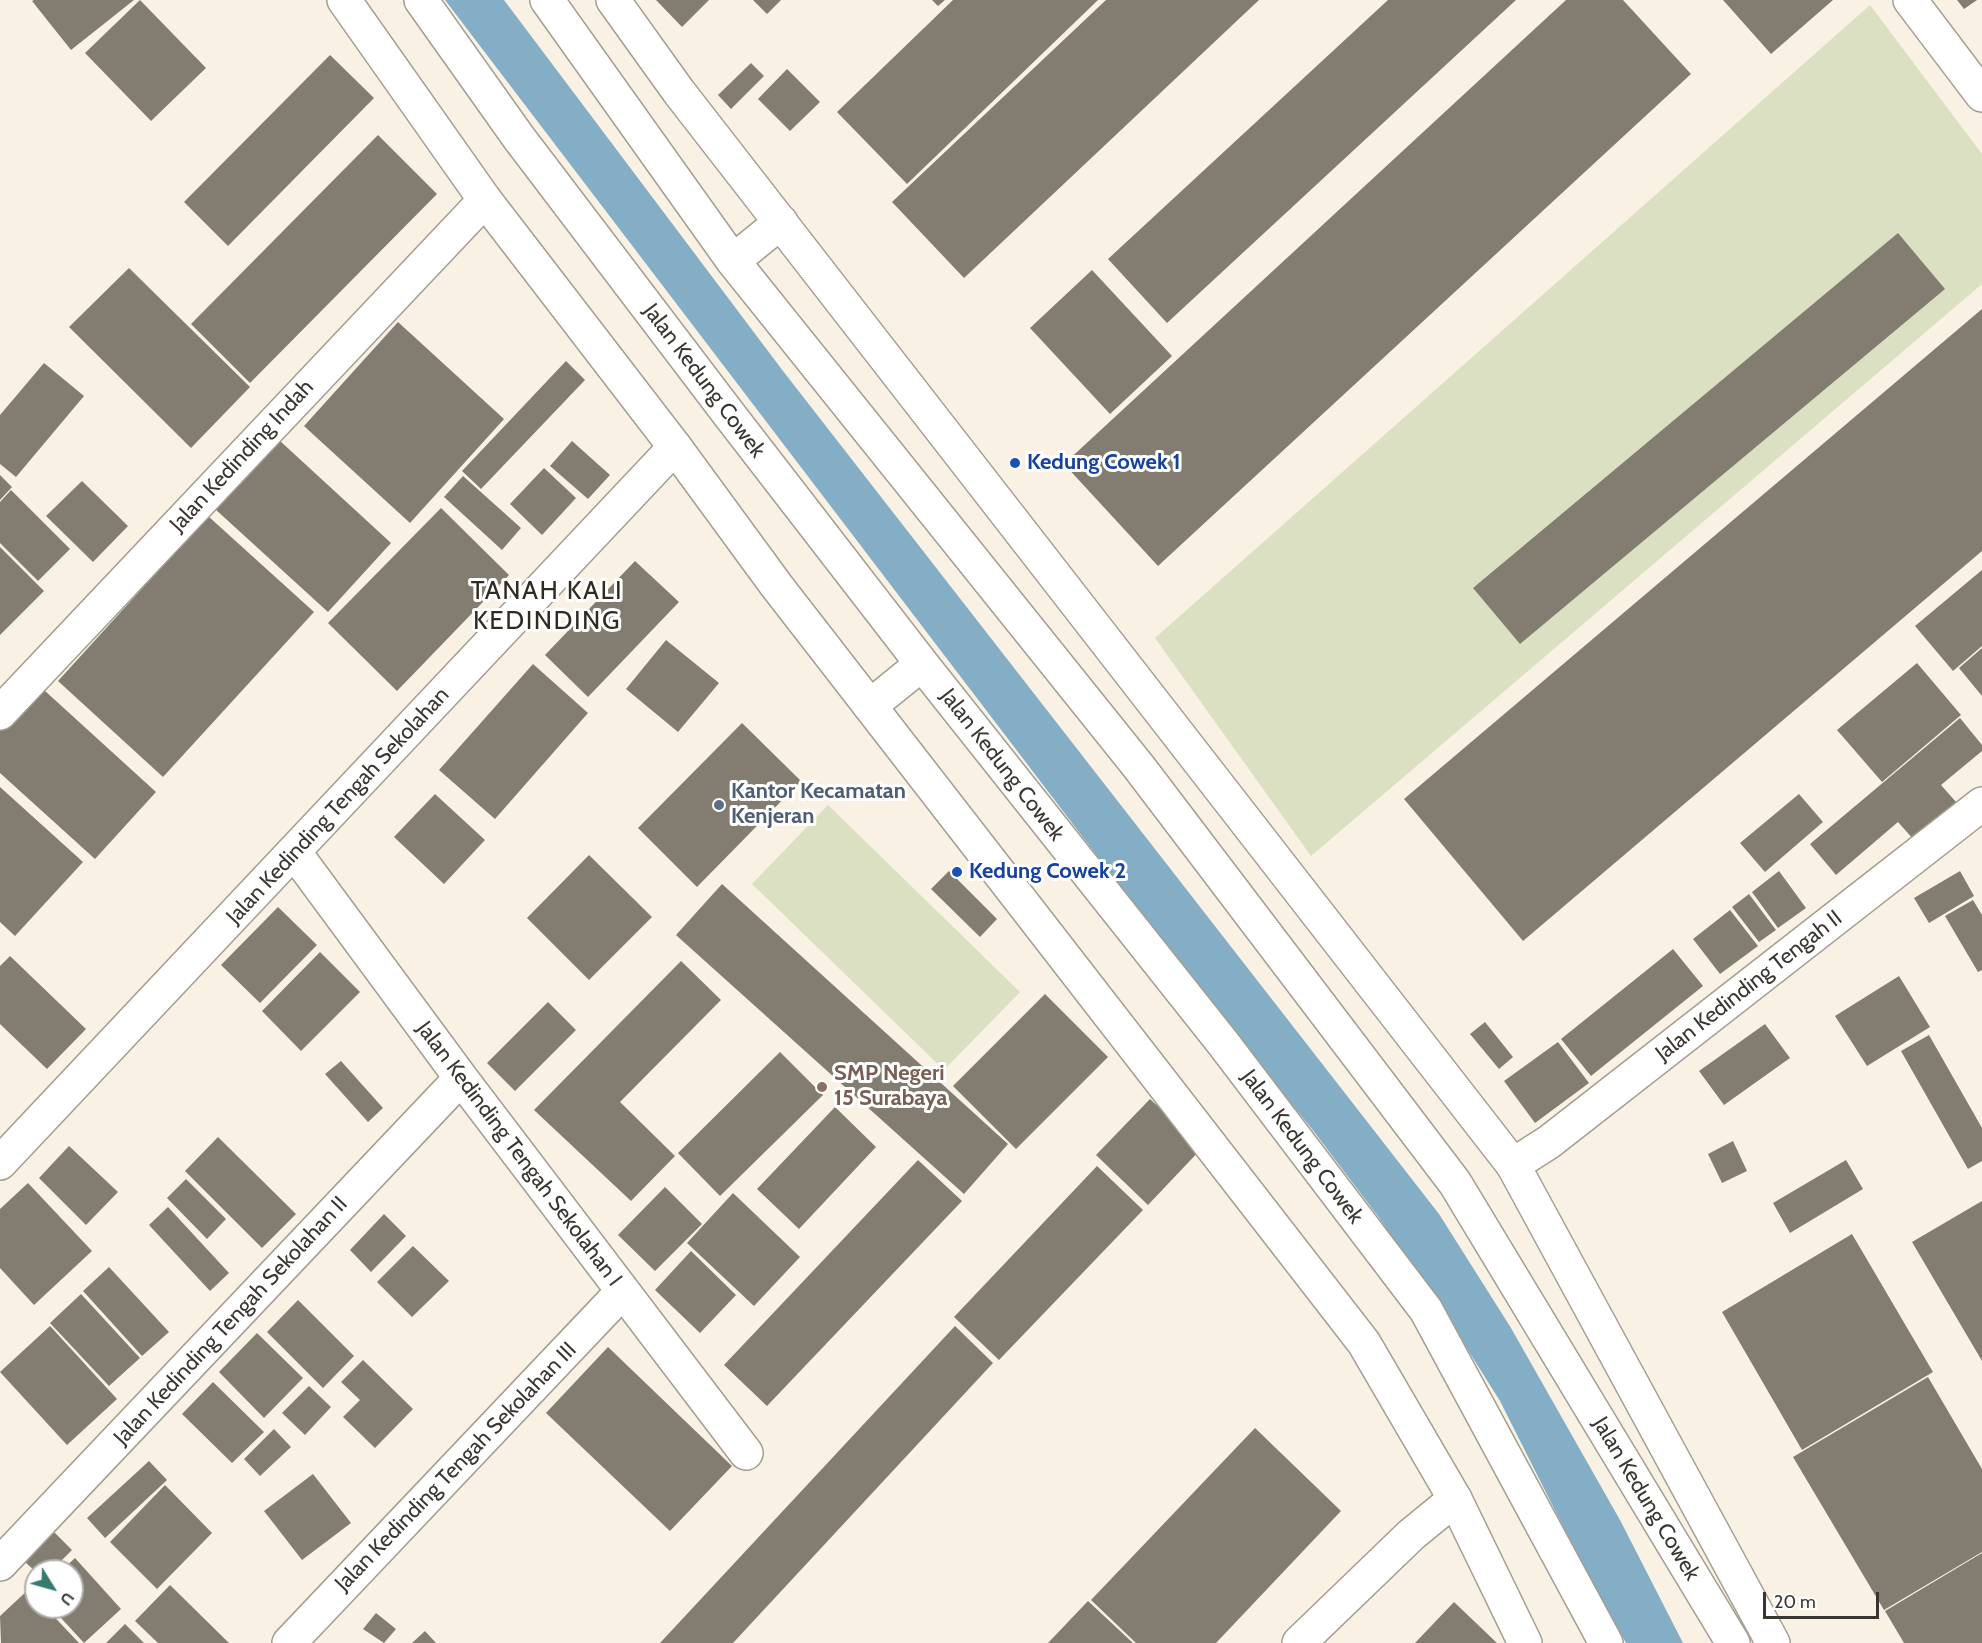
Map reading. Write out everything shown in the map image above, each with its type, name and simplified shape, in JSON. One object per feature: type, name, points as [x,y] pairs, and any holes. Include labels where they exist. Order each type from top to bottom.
[{"type":"main road","points":[[344,0],[485,200],[675,447],[776,585],[1364,1343],[1455,1499],[1525,1643]]},
{"type":"main road","name":"Jalan Kedung Cowek","points":[[421,0],[526,148],[922,664],[1223,1043],[1426,1310],[1606,1643]]},
{"type":"main road","name":"Jalan Kedung Cowek","points":[[547,0],[733,261],[1139,767],[1455,1183],[1733,1643]]},
{"type":"main road","name":"Jalan Kedung Cowek","points":[[613,0],[679,92],[1513,1165],[1773,1643]]},
{"type":"main road","points":[[1910,0],[1982,95]]},
{"type":"main road","name":"Jalan Kedinding Indah","points":[[0,712],[485,200]]},
{"type":"main road","points":[[733,261],[781,222]]},
{"type":"main road","name":"Jalan Kedinding Tengah Sekolahan","points":[[0,1163],[675,447]]},
{"type":"main road","points":[[870,706],[922,664]]},
{"type":"main road","name":"Jalan Kedinding Tengah II","points":[[1513,1165],[1549,1142],[1982,804]]},
{"type":"main road","name":"Jalan Kedinding Tengah Sekolahan I","points":[[295,852],[461,1078],[746,1453]]},
{"type":"main road","name":"Jalan Kedinding Tengah Sekolahan II","points":[[0,1564],[461,1078]]},
{"type":"main road","name":"Jalan Kedinding Tengah Sekolahan III","points":[[289,1643],[623,1291]]},
{"type":"main road","points":[[1299,1643],[1411,1535],[1455,1499]]},
{"type":"green space","points":[[1870,5],[1982,154],[1982,284],[1311,856],[1155,638]]},
{"type":"green space","points":[[828,805],[1020,992],[944,1070],[752,884]]},
{"type":"water","points":[[445,0],[504,0],[783,371],[1439,1214],[1511,1328],[1620,1520],[1683,1643],[1626,1643],[1590,1580],[1500,1401],[1444,1312],[1377,1215],[1312,1129],[1210,1004]]},
{"type":"building","points":[[134,0],[71,50],[32,1]]},
{"type":"building","points":[[140,0],[206,68],[151,121],[85,53]]},
{"type":"building","points":[[656,0],[709,0],[682,27]]},
{"type":"building","points":[[753,0],[781,0],[767,14]]},
{"type":"building","points":[[932,0],[945,0],[938,6]]},
{"type":"building","points":[[953,0],[1098,0],[907,184],[837,112]]},
{"type":"building","points":[[1106,0],[1259,0],[964,278],[892,202]]},
{"type":"building","points":[[1388,0],[1516,0],[1167,323],[1108,259]]},
{"type":"building","points":[[1566,0],[1623,0],[1691,74],[1158,566],[1064,464]]},
{"type":"building","points":[[1723,0],[1833,0],[1771,54]]},
{"type":"building","points":[[1957,0],[1977,0],[1964,9]]},
{"type":"building","points":[[330,55],[374,98],[228,246],[184,202]]},
{"type":"building","points":[[751,63],[764,76],[731,109],[718,95]]},
{"type":"building","points":[[787,69],[820,102],[790,131],[758,99]]},
{"type":"building","points":[[378,135],[437,194],[250,383],[191,324]]},
{"type":"building","points":[[1898,233],[1945,289],[1520,644],[1473,588]]},
{"type":"building","points":[[129,268],[250,387],[191,448],[69,327]]},
{"type":"building","points":[[1092,270],[1172,356],[1110,414],[1030,328]]},
{"type":"building","points":[[1982,309],[1982,551],[1523,941],[1404,799]]},
{"type":"building","points":[[398,322],[504,419],[410,523],[304,426]]},
{"type":"building","points":[[566,361],[585,380],[481,489],[462,471]]},
{"type":"building","points":[[44,363],[84,396],[16,477],[0,464],[0,415]]},
{"type":"building","points":[[279,440],[391,543],[328,612],[215,509]]},
{"type":"building","points":[[572,441],[610,475],[588,499],[550,466]]},
{"type":"building","points":[[544,468],[576,498],[542,535],[510,504]]},
{"type":"building","points":[[0,475],[12,487],[0,500]]},
{"type":"building","points":[[463,476],[521,528],[502,550],[444,497]]},
{"type":"building","points":[[82,481],[128,526],[93,562],[46,516]]},
{"type":"building","points":[[11,490],[70,549],[38,581],[0,543],[0,502]]},
{"type":"building","points":[[441,508],[509,575],[397,691],[328,623]]},
{"type":"building","points":[[208,516],[314,612],[163,777],[58,681]]},
{"type":"building","points":[[0,547],[44,591],[0,635]]},
{"type":"building","points":[[635,561],[679,602],[588,697],[545,655]]},
{"type":"building","points":[[1982,570],[1982,646],[1953,671],[1915,626]]},
{"type":"building","points":[[666,640],[719,683],[678,732],[626,689]]},
{"type":"building","points":[[1982,648],[1982,696],[1959,668]]},
{"type":"building","points":[[1917,663],[1961,715],[1882,782],[1837,730]]},
{"type":"building","points":[[533,664],[588,713],[495,819],[439,770]]},
{"type":"building","points":[[33,680],[156,792],[95,859],[0,773],[0,716]]},
{"type":"building","points":[[1960,718],[1982,745],[1982,751],[1941,785],[1956,802],[1913,839],[1898,822],[1836,875],[1810,844]]},
{"type":"building","name":"Kantor Kecamatan Kenjeran","points":[[742,723],[801,781],[697,887],[638,828]]},
{"type":"building","points":[[0,787],[83,862],[15,936],[0,922]]},
{"type":"building","points":[[435,794],[485,840],[444,884],[394,837]]},
{"type":"building","points":[[1799,794],[1823,822],[1765,872],[1740,843]]},
{"type":"building","points":[[589,855],[652,917],[589,980],[527,918]]},
{"type":"building","points":[[949,871],[997,919],[980,937],[931,889]]},
{"type":"building","points":[[1779,871],[1806,908],[1778,928],[1752,892]]},
{"type":"building","points":[[1960,871],[1974,896],[1929,923],[1914,898]]},
{"type":"building","points":[[722,884],[1008,1144],[964,1194],[676,935]]},
{"type":"building","points":[[1749,894],[1776,930],[1759,942],[1732,907]]},
{"type":"building","points":[[1973,900],[1982,915],[1982,970],[1978,972],[1945,916]]},
{"type":"building","points":[[278,907],[317,945],[260,1003],[221,965]]},
{"type":"building","points":[[1730,910],[1758,946],[1720,974],[1693,939]]},
{"type":"building","points":[[1673,949],[1703,986],[1591,1076],[1561,1039]]},
{"type":"building","points":[[320,952],[360,992],[301,1051],[262,1011]]},
{"type":"building","points":[[10,956],[86,1029],[47,1069],[0,1024],[0,966]]},
{"type":"building","points":[[681,961],[721,1000],[620,1102],[675,1156],[631,1201],[534,1110]]},
{"type":"building","points":[[1899,976],[1930,1027],[1867,1066],[1835,1016]]},
{"type":"building","points":[[1045,994],[1108,1057],[1016,1149],[953,1086]]},
{"type":"building","points":[[548,1002],[576,1030],[515,1091],[487,1063]]},
{"type":"building","points":[[1485,1022],[1513,1057],[1499,1069],[1470,1034]]},
{"type":"building","points":[[1765,1024],[1790,1058],[1724,1105],[1699,1071]]},
{"type":"building","points":[[1929,1035],[1982,1128],[1982,1161],[1968,1169],[1901,1051]]},
{"type":"building","points":[[1558,1042],[1589,1083],[1535,1123],[1504,1081]]},
{"type":"building","points":[[780,1052],[823,1095],[720,1196],[678,1153]]},
{"type":"building","points":[[341,1061],[383,1108],[368,1122],[325,1074]]},
{"type":"building","points":[[1150,1099],[1202,1148],[1148,1205],[1096,1155]]},
{"type":"building","points":[[835,1107],[876,1147],[799,1229],[757,1189]]},
{"type":"building","points":[[218,1137],[296,1214],[262,1248],[185,1171]]},
{"type":"building","points":[[1733,1141],[1747,1171],[1722,1183],[1708,1154]]},
{"type":"building","points":[[69,1146],[118,1192],[86,1225],[39,1178]]},
{"type":"building","points":[[918,1160],[962,1201],[767,1406],[724,1365]]},
{"type":"building","points":[[1846,1160],[1863,1189],[1790,1233],[1773,1203]]},
{"type":"building","points":[[1097,1166],[1143,1210],[999,1360],[954,1317]]},
{"type":"building","points":[[186,1179],[226,1219],[207,1239],[167,1198]]},
{"type":"building","points":[[28,1183],[92,1251],[34,1305],[0,1268],[0,1209]]},
{"type":"building","points":[[665,1187],[702,1224],[655,1271],[618,1235]]},
{"type":"building","points":[[733,1193],[800,1257],[754,1306],[687,1243]]},
{"type":"building","points":[[1982,1201],[1982,1361],[1912,1242]]},
{"type":"building","points":[[168,1207],[229,1273],[210,1291],[149,1225]]},
{"type":"building","points":[[384,1214],[406,1236],[371,1272],[350,1250]]},
{"type":"building","points":[[1852,1234],[1933,1372],[1802,1450],[1722,1312]]},
{"type":"building","points":[[413,1246],[449,1281],[412,1317],[377,1282]]},
{"type":"building","points":[[691,1251],[736,1295],[700,1333],[655,1290]]},
{"type":"building","points":[[109,1267],[169,1332],[142,1356],[83,1291]]},
{"type":"building","points":[[81,1294],[140,1358],[109,1386],[50,1323]]},
{"type":"building","points":[[298,1300],[354,1356],[323,1388],[267,1332]]},
{"type":"building","points":[[50,1326],[117,1399],[67,1445],[0,1372]]},
{"type":"building","points":[[955,1326],[993,1363],[733,1643],[660,1643]]},
{"type":"building","points":[[257,1333],[303,1378],[264,1418],[219,1372]]},
{"type":"building","points":[[608,1347],[732,1466],[670,1531],[546,1413]]},
{"type":"building","points":[[363,1360],[413,1409],[375,1448],[343,1417],[360,1400],[341,1382]]},
{"type":"building","points":[[1928,1377],[1982,1469],[1982,1552],[1884,1610],[1793,1457]]},
{"type":"building","points":[[213,1382],[264,1432],[232,1463],[182,1414]]},
{"type":"building","points":[[309,1386],[331,1407],[305,1435],[282,1413]]},
{"type":"building","points":[[1255,1428],[1341,1511],[1216,1643],[1136,1643],[1091,1600]]},
{"type":"building","points":[[274,1429],[291,1447],[260,1476],[244,1459]]},
{"type":"building","points":[[149,1461],[167,1480],[105,1538],[87,1518]]},
{"type":"building","points":[[313,1474],[351,1523],[302,1560],[264,1511]]},
{"type":"building","points":[[165,1485],[212,1533],[157,1589],[110,1542]]},
{"type":"building","points":[[54,1532],[72,1550],[63,1559],[28,1559]]},
{"type":"building","points":[[1982,1553],[1982,1643],[1904,1643],[1885,1611]]},
{"type":"building","points":[[84,1568],[121,1609],[84,1643],[62,1619],[84,1619]]},
{"type":"building","points":[[170,1585],[229,1643],[158,1643],[135,1621]]},
{"type":"building","points":[[24,1594],[24,1619],[56,1619],[79,1643],[1,1643],[0,1616]]},
{"type":"building","points":[[1088,1601],[1133,1643],[1048,1643]]},
{"type":"building","points":[[1454,1602],[1497,1643],[1415,1643]]},
{"type":"building","points":[[376,1613],[396,1629],[384,1643],[363,1629]]},
{"type":"building","points":[[125,1624],[144,1643],[106,1643]]},
{"type":"building","points":[[425,1631],[436,1643],[412,1643]]},
{"type":"place","name":"Kedung Cowek 1","points":[[1015,463]]},
{"type":"place","name":"Kantor Kecamatan Kenjeran","points":[[719,805]]},
{"type":"place","name":"Kedung Cowek 2","points":[[957,872]]},
{"type":"place","name":"SMP Negeri 15 Surabaya","points":[[822,1087]]},
{"type":"district","name":"TANAH KALI KEDINDING","points":[[547,606]]}]
